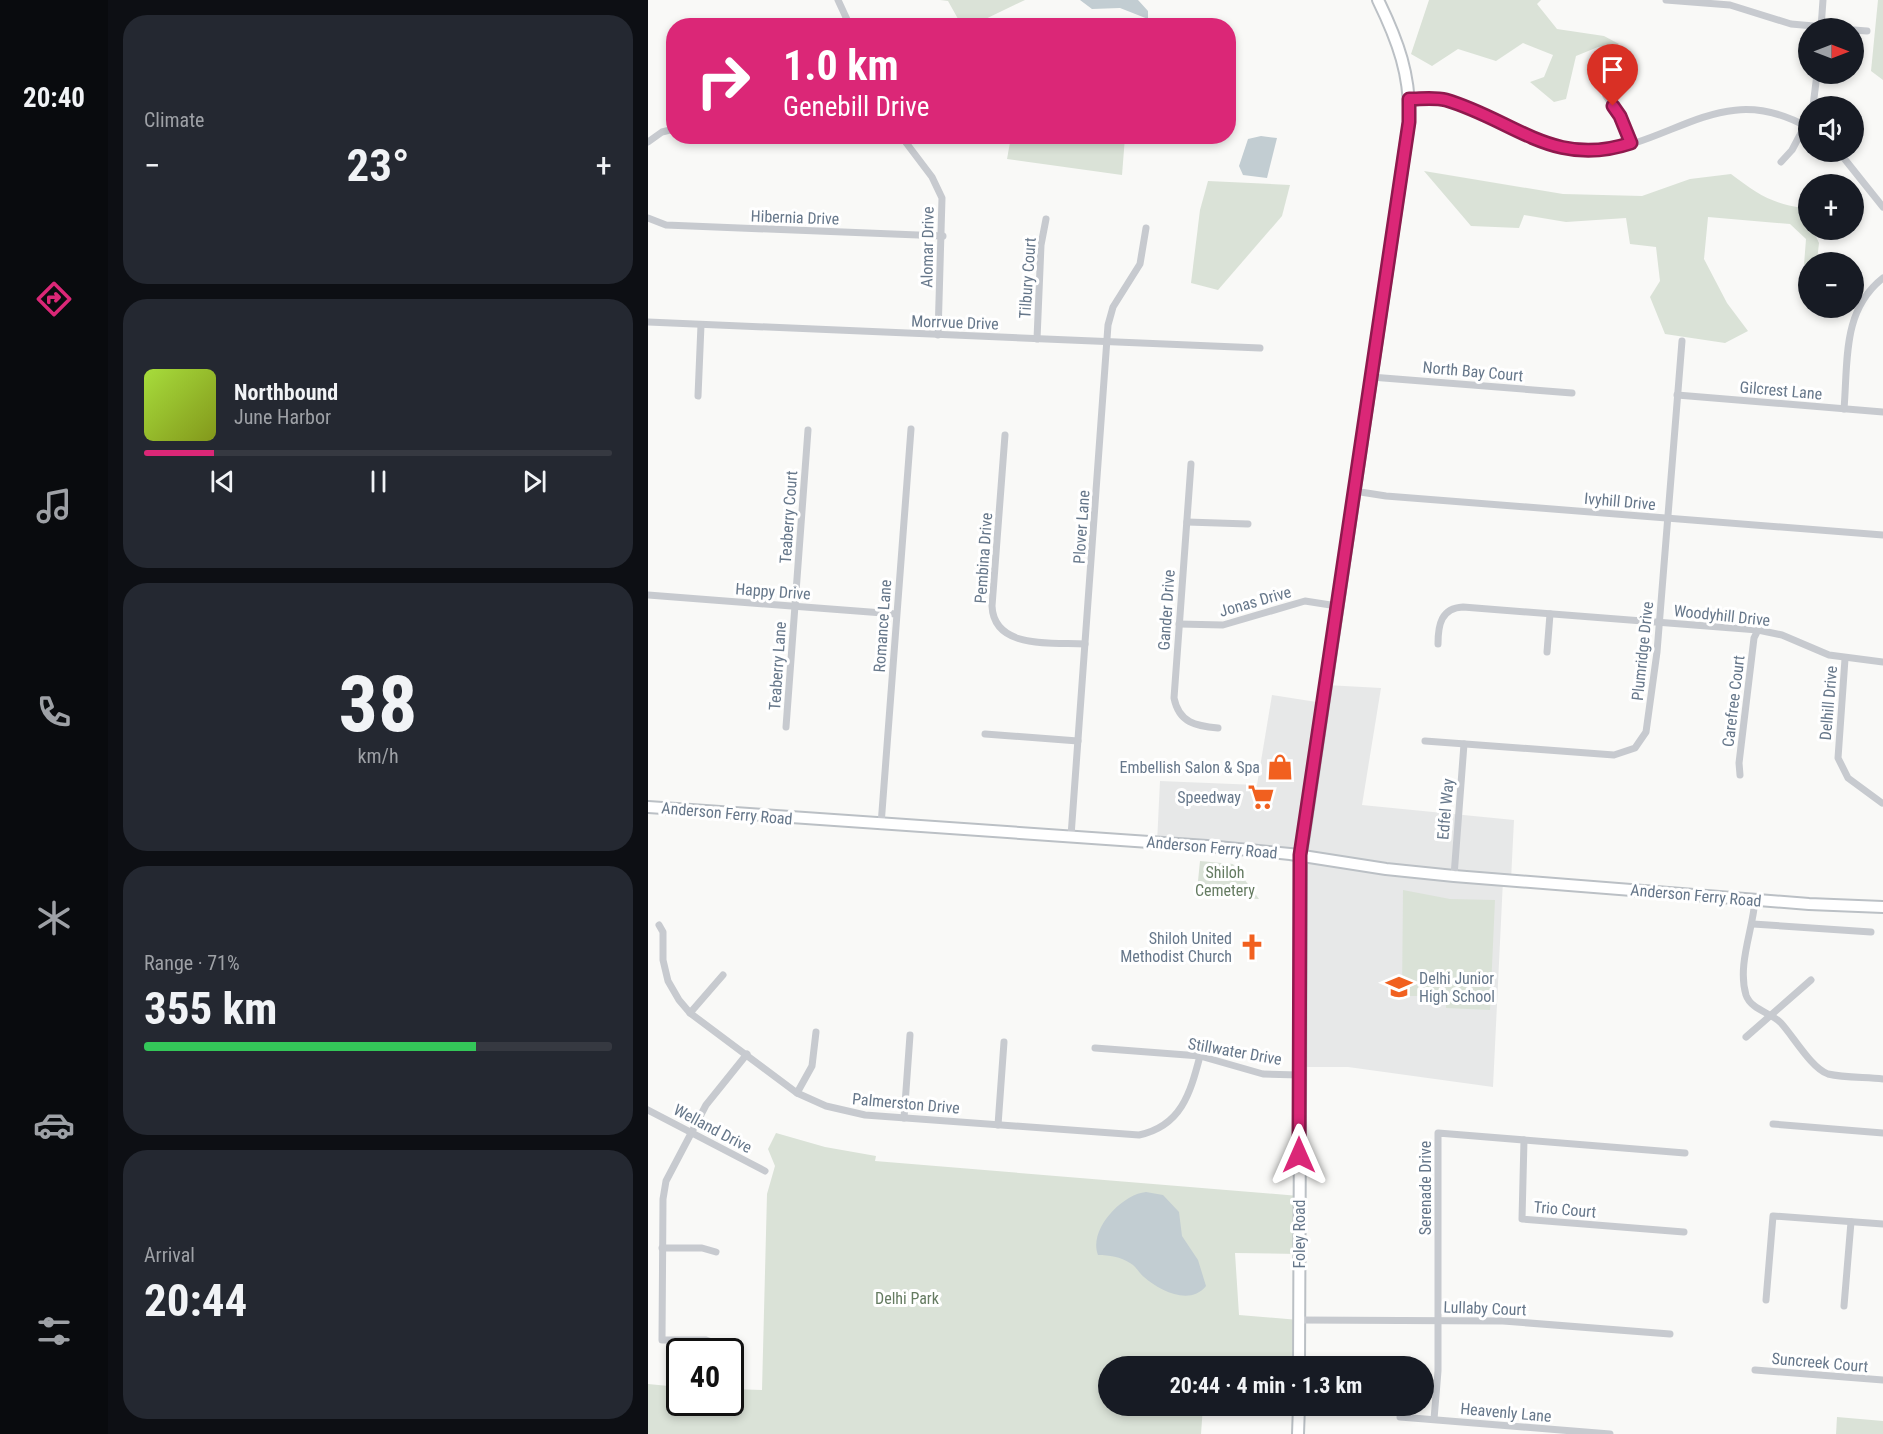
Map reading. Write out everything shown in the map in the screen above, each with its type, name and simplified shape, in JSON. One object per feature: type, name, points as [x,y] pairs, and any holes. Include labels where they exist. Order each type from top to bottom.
[{"type":"street","points":[[838,0],[846,18]]},
{"type":"street","name":"Foley Road","points":[[1299,1356],[1300,855],[1409,122],[1409,99],[1400,49],[1378,0]]},
{"type":"street","points":[[1666,0],[1730,5],[1798,25]]},
{"type":"street","points":[[1822,18],[1823,0]]},
{"type":"street","points":[[1606,96],[1620,116],[1631,143]]},
{"type":"street","points":[[1409,99],[1447,100],[1543,143],[1568,149],[1606,150],[1700,117],[1728,111],[1773,113],[1798,123]]},
{"type":"street","points":[[648,142],[666,131]]},
{"type":"street","points":[[1781,162],[1798,141]]},
{"type":"street","name":"Alomar Drive","points":[[907,144],[938,189],[943,208],[938,335]]},
{"type":"street","points":[[1847,162],[1883,207]]},
{"type":"street","name":"Hibernia Drive","points":[[648,218],[666,225],[942,236]]},
{"type":"street","name":"Tilbury Court","points":[[1037,339],[1041,244],[1046,219]]},
{"type":"street","name":"Plover Lane","points":[[1071,836],[1110,316],[1140,264],[1146,228]]},
{"type":"street","points":[[1844,409],[1855,313],[1864,296],[1883,278]]},
{"type":"street","name":"Morrvue Drive","points":[[648,322],[1260,348]]},
{"type":"street","points":[[698,396],[701,325]]},
{"type":"street","name":"Plumridge Drive","points":[[1425,741],[1614,755],[1630,752],[1640,744],[1646,732],[1660,623],[1682,341]]},
{"type":"street","name":"North Bay Court","points":[[1371,377],[1572,393]]},
{"type":"street","name":"Gilcrest Lane","points":[[1677,395],[1883,412]]},
{"type":"street","name":"Romance Lane","points":[[880,825],[910,429]]},
{"type":"street","name":"Teaberry Court","points":[[795,606],[808,430]]},
{"type":"street","name":"Pembina Drive","points":[[1005,435],[992,606],[994,618],[1001,630],[1018,639],[1085,644]]},
{"type":"street","name":"Gander Drive","points":[[1191,464],[1175,705],[1181,716],[1191,724],[1218,728]]},
{"type":"street","name":"Ivyhill Drive","points":[[1354,491],[1883,535]]},
{"type":"street","points":[[1187,522],[1248,524]]},
{"type":"street","name":"Happy Drive","points":[[648,595],[896,614]]},
{"type":"street","name":"Jonas Drive","points":[[1179,624],[1223,625],[1305,601],[1337,606]]},
{"type":"street","name":"Teaberry Lane","points":[[786,727],[795,606]]},
{"type":"street","name":"Woodyhill Drive","points":[[1438,644],[1440,622],[1448,612],[1457,608],[1758,630],[1782,635],[1845,659],[1883,662]]},
{"type":"street","points":[[1547,652],[1550,614]]},
{"type":"street","name":"Carefree Court","points":[[1740,775],[1739,762],[1754,638],[1758,630]]},
{"type":"street","name":"Delhill Drive","points":[[1845,659],[1838,758],[1848,778],[1882,803]]},
{"type":"street","points":[[986,734],[1078,741]]},
{"type":"street","name":"Edfel Way","points":[[1454,876],[1464,744]]},
{"type":"street","name":"Anderson Ferry Road","points":[[648,807],[880,825],[1071,836],[1300,855],[1454,876],[1755,900],[1883,907]]},
{"type":"street","points":[[1755,900],[1753,924],[1747,939],[1746,996],[1754,1006],[1781,1023],[1822,1071],[1840,1075],[1883,1078]]},
{"type":"street","points":[[1753,924],[1871,932]]},
{"type":"street","name":"Palmerston Drive","points":[[659,925],[663,932],[663,960],[668,981],[678,1000],[690,1013],[797,1093],[838,1110],[904,1118],[1129,1135],[1148,1133],[1173,1119],[1185,1105],[1200,1056]]},
{"type":"street","points":[[690,1013],[723,975]]},
{"type":"street","points":[[1746,1037],[1811,981]]},
{"type":"street","points":[[797,1093],[812,1066],[816,1032]]},
{"type":"street","points":[[904,1118],[910,1035]]},
{"type":"street","points":[[998,1125],[1004,1042]]},
{"type":"street","name":"Stillwater Drive","points":[[1095,1048],[1200,1056],[1263,1074],[1299,1074]]},
{"type":"street","points":[[666,1340],[662,1340],[664,1190],[691,1132],[716,1092],[747,1054]]},
{"type":"street","name":"Welland Drive","points":[[648,1110],[765,1171]]},
{"type":"street","points":[[1773,1124],[1883,1133]]},
{"type":"street","name":"Serenade Drive","points":[[1434,1419],[1439,1320],[1438,1133],[1685,1154]]},
{"type":"street","name":"Trio Court","points":[[1524,1140],[1522,1219],[1684,1232]]},
{"type":"street","points":[[1766,1300],[1773,1216],[1883,1224]]},
{"type":"street","points":[[1844,1306],[1851,1222]]},
{"type":"street","points":[[662,1248],[702,1248],[716,1252]]},
{"type":"street","name":"Lullaby Court","points":[[1299,1320],[1503,1321],[1670,1334]]},
{"type":"street","name":"Suncreek Court","points":[[1755,1370],[1883,1380]]},
{"type":"street","points":[[1299,1416],[1299,1434]]},
{"type":"street","name":"Heavenly Lane","points":[[1400,1417],[1610,1434]]},
{"type":"shaded area","points":[[1080,0],[1138,0],[1148,11],[1148,18],[1120,8],[1092,9]]},
{"type":"shaded area","points":[[1261,136],[1277,138],[1267,178],[1243,175],[1239,166],[1248,139]]},
{"type":"shaded area","points":[[1326,685],[1381,688],[1362,805],[1514,820],[1511,880],[1503,880],[1493,1087],[1348,1067],[1299,1067],[1300,855],[1157,843],[1160,781],[1257,785],[1272,695],[1323,703]]},
{"type":"shaded area","points":[[1146,1192],[1163,1195],[1179,1212],[1182,1236],[1198,1260],[1206,1286],[1199,1292],[1184,1296],[1166,1291],[1126,1261],[1098,1255],[1096,1245],[1098,1235],[1109,1215],[1127,1199]]},
{"type":"green space","points":[[940,0],[1025,0],[988,18],[958,18],[948,1]]},
{"type":"green space","points":[[1429,0],[1541,0],[1537,4],[1557,29],[1604,36],[1619,44],[1598,47],[1576,56],[1566,99],[1554,102],[1530,82],[1544,77],[1553,55],[1523,43],[1496,61],[1458,49],[1432,66],[1411,54]]},
{"type":"green space","points":[[1878,0],[1883,0],[1883,80],[1871,71]]},
{"type":"green space","points":[[1010,144],[1124,144],[1122,175],[1007,159]]},
{"type":"green space","points":[[1424,171],[1563,194],[1642,196],[1690,179],[1731,174],[1764,196],[1798,207],[1798,232],[1790,224],[1708,217],[1704,259],[1727,303],[1748,331],[1725,343],[1665,334],[1650,297],[1660,281],[1656,247],[1630,244],[1626,218],[1566,222],[1524,215],[1519,228],[1471,226]]},
{"type":"green space","points":[[1208,181],[1290,185],[1282,216],[1218,290],[1191,283],[1200,210]]},
{"type":"green space","points":[[1806,240],[1818,240],[1818,252],[1805,252]]},
{"type":"green space","name":"Shiloh Cemetery","points":[[1200,861],[1233,864],[1259,899],[1208,897],[1207,892],[1197,891]]},
{"type":"green space","points":[[1403,890],[1450,899],[1495,900],[1490,1010],[1446,1008],[1446,996],[1402,996]]},
{"type":"green space","name":"Delhi Park","points":[[776,1133],[825,1147],[876,1156],[875,1161],[1299,1196],[1299,1254],[1235,1253],[1239,1315],[1299,1320],[1299,1356],[1098,1356],[1098,1416],[1202,1416],[1201,1434],[648,1434],[648,1384],[666,1386],[666,1416],[744,1416],[744,1389],[762,1390],[767,1194],[775,1166],[768,1149]]},
{"type":"green space","points":[[1837,1417],[1883,1421],[1883,1434],[1836,1434]]},
{"type":"place","name":"Embellish Salon & Spa","points":[[1280,767]]},
{"type":"place","name":"Speedway","points":[[1261,797]]},
{"type":"place","name":"Shiloh United Methodist Church","points":[[1252,947]]},
{"type":"place","name":"Delhi Junior High School","points":[[1399,987]]},
{"type":"route","points":[[1299,1155],[1300,855],[1409,122],[1409,99],[1447,100],[1543,143],[1581,151],[1606,150],[1631,143],[1620,116],[1613,106]]}]
